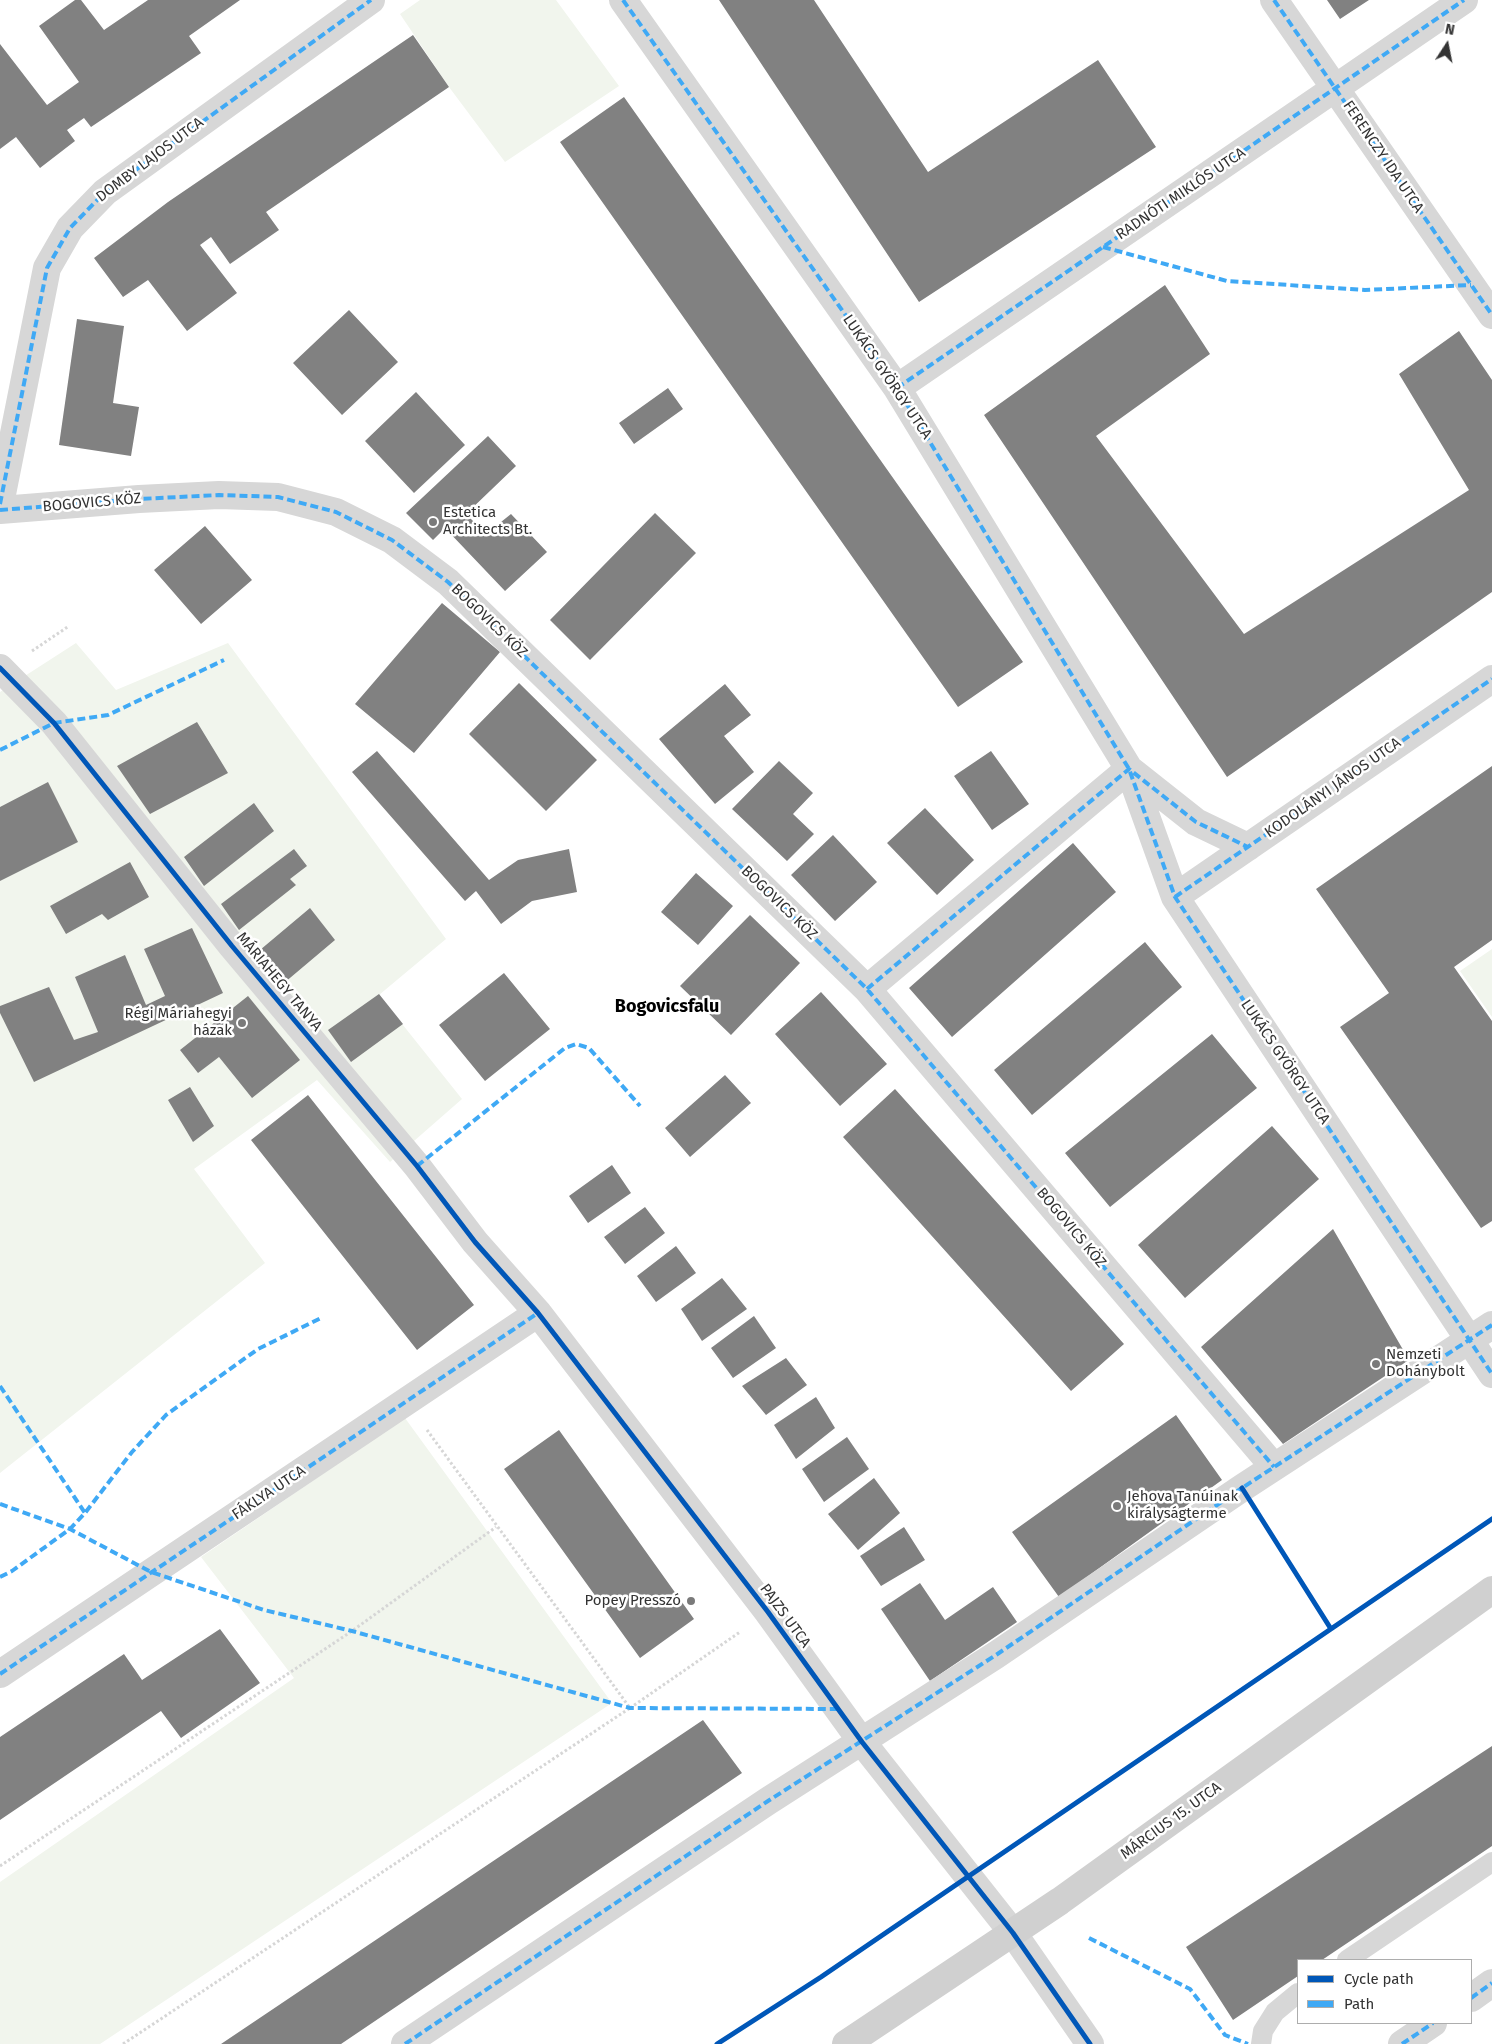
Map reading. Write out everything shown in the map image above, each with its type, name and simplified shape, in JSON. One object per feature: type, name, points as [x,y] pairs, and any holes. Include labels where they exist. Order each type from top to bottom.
[{"type":"street","name":"DOMBY LAJOS UTCA","points":[[0,504],[47,268],[70,228],[105,192],[371,0]]},
{"type":"street","name":"LUKÁCS GYÖRGY UTCA","points":[[623,0],[897,388],[1129,769],[1175,897],[1492,1374]]},
{"type":"street","name":"FERENCZY IDA UTCA","points":[[1274,0],[1492,315]]},
{"type":"street","name":"RADNÓTI MIKLÓS UTCA","points":[[897,388],[1464,0]]},
{"type":"street","name":"BOGOVICS KÖZ","points":[[0,510],[219,495],[278,497],[336,512],[392,540],[448,582],[867,989],[1274,1467]]},
{"type":"street","name":"MÁRIAHEGY TANYA","points":[[1,669],[54,723],[232,946],[417,1166],[475,1242],[538,1313]]},
{"type":"street","name":"KODOLÁNYI JÁNOS UTCA","points":[[1175,897],[1492,679]]},
{"type":"street","name":"LUKÁCS GYÖRGY UTCA","points":[[1129,769],[1196,822],[1248,847]]},
{"type":"street","points":[[867,989],[1129,769]]},
{"type":"street","name":"FÁKLYA UTCA","points":[[0,1674],[538,1313]]},
{"type":"street","name":"PAJZS UTCA","points":[[538,1313],[768,1612],[862,1742],[1013,1933],[1090,2044]]},
{"type":"street","points":[[405,2044],[768,1801],[996,1655],[1274,1467],[1492,1325]]},
{"type":"street","name":"MÁRCIUS 15. UTCA","points":[[846,2044],[1013,1933],[1492,1590]]},
{"type":"street","points":[[1402,2044],[1432,2024]]},
{"type":"lane","points":[[1347,1959],[1492,1862]]},
{"type":"lane","points":[[1261,2044],[1263,2031],[1275,2012],[1297,1994]]},
{"type":"path","points":[[1,669],[69,626]]},
{"type":"path","points":[[406,1401],[496,1527],[630,1708]]},
{"type":"path","points":[[0,1866],[352,1631],[496,1527]]},
{"type":"path","points":[[123,2044],[630,1708],[768,1612]]},
{"type":"shaded area","points":[[420,0],[556,0],[619,86],[505,162],[449,87],[400,14]]},
{"type":"shaded area","points":[[76,643],[116,690],[228,643],[446,939],[379,995],[462,1099],[390,1162],[317,1080],[194,1169],[265,1263],[0,1473],[0,692]]},
{"type":"shaded area","points":[[1492,949],[1492,1017],[1460,971]]},
{"type":"shaded area","points":[[405,1418],[612,1703],[100,2044],[0,2044],[0,1882],[294,1678],[201,1557]]},
{"type":"building","points":[[75,0],[81,0],[104,30],[148,0],[240,0],[189,36],[201,53],[91,127],[84,118],[67,130],[75,141],[40,168],[16,137],[0,149],[0,44],[47,105],[79,82],[39,26]]},
{"type":"building","points":[[719,0],[814,0],[928,172],[1098,60],[1156,147],[919,302]]},
{"type":"building","points":[[1327,0],[1369,0],[1340,19]]},
{"type":"building","points":[[413,35],[449,87],[266,212],[279,230],[230,264],[211,237],[200,245],[237,293],[187,331],[148,280],[123,297],[94,258],[168,202]]},
{"type":"building","points":[[624,97],[1023,662],[958,707],[560,142]]},
{"type":"building","points":[[1165,285],[1210,354],[1096,436],[1244,634],[1469,490],[1399,374],[1459,331],[1492,380],[1492,592],[1227,777],[984,415]]},
{"type":"building","points":[[349,310],[398,362],[342,415],[293,363]]},
{"type":"building","points":[[77,319],[124,326],[113,403],[139,407],[131,456],[59,445]]},
{"type":"building","points":[[668,388],[683,409],[634,444],[619,423]]},
{"type":"building","points":[[416,392],[465,445],[414,493],[365,441]]},
{"type":"building","points":[[488,436],[516,466],[466,514],[486,534],[511,514],[547,552],[505,591],[445,528],[433,540],[406,513]]},
{"type":"building","points":[[655,513],[696,553],[590,660],[550,620]]},
{"type":"building","points":[[205,526],[252,580],[201,624],[154,570]]},
{"type":"building","points":[[442,603],[500,652],[414,753],[355,704]]},
{"type":"building","points":[[519,683],[597,760],[546,811],[469,734]]},
{"type":"building","points":[[725,684],[751,715],[724,736],[754,772],[715,804],[659,739]]},
{"type":"building","points":[[197,722],[228,773],[150,814],[117,766]]},
{"type":"building","points":[[377,751],[489,880],[518,860],[569,849],[577,892],[532,901],[501,924],[476,891],[465,901],[352,772]]},
{"type":"building","points":[[991,751],[1029,804],[992,830],[954,776]]},
{"type":"building","points":[[779,761],[813,793],[793,814],[814,834],[787,861],[732,809]]},
{"type":"building","points":[[1492,766],[1492,940],[1454,967],[1492,1021],[1492,1221],[1481,1228],[1340,1027],[1389,993],[1316,889]]},
{"type":"building","points":[[48,782],[78,842],[0,881],[0,807]]},
{"type":"building","points":[[254,803],[274,831],[204,886],[184,857]]},
{"type":"building","points":[[925,808],[974,860],[937,895],[887,843]]},
{"type":"building","points":[[833,835],[877,882],[835,921],[791,875]]},
{"type":"building","points":[[1073,843],[1116,892],[952,1037],[909,988]]},
{"type":"building","points":[[294,849],[307,866],[290,879],[296,885],[239,930],[221,904]]},
{"type":"building","points":[[130,862],[149,897],[108,920],[102,914],[66,934],[50,906]]},
{"type":"building","points":[[696,873],[733,906],[698,945],[661,912]]},
{"type":"building","points":[[310,908],[335,940],[284,983],[260,950]]},
{"type":"building","points":[[750,915],[800,963],[731,1035],[680,986]]},
{"type":"building","points":[[192,928],[223,993],[34,1082],[0,1013],[0,1006],[49,987],[74,1040],[98,1032],[75,977],[125,955],[146,1005],[165,996],[144,949]]},
{"type":"building","points":[[1145,942],[1182,987],[1032,1115],[994,1070]]},
{"type":"building","points":[[504,973],[550,1029],[485,1081],[439,1025]]},
{"type":"building","points":[[821,992],[887,1064],[840,1106],[775,1034]]},
{"type":"building","points":[[379,994],[403,1024],[351,1062],[328,1030]]},
{"type":"building","name":"Régi Máriahegyi házak","points":[[248,996],[300,1060],[252,1098],[219,1057],[198,1073],[180,1050]]},
{"type":"building","points":[[1212,1034],[1257,1088],[1110,1207],[1065,1153]]},
{"type":"building","points":[[725,1075],[751,1103],[690,1157],[665,1128]]},
{"type":"building","points":[[190,1087],[214,1126],[193,1142],[168,1100]]},
{"type":"building","points":[[895,1089],[1124,1344],[1071,1391],[843,1137]]},
{"type":"building","points":[[308,1095],[474,1305],[417,1350],[251,1140]]},
{"type":"building","points":[[1272,1126],[1319,1179],[1185,1298],[1138,1245]]},
{"type":"building","points":[[612,1165],[631,1193],[588,1223],[569,1196]]},
{"type":"building","points":[[645,1207],[665,1233],[625,1264],[604,1237]]},
{"type":"building","points":[[1333,1229],[1409,1360],[1283,1444],[1201,1347]]},
{"type":"building","points":[[676,1246],[696,1273],[656,1302],[637,1276]]},
{"type":"building","points":[[722,1278],[747,1309],[702,1341],[681,1309]]},
{"type":"building","points":[[754,1316],[776,1348],[733,1378],[711,1348]]},
{"type":"building","points":[[786,1358],[807,1385],[766,1415],[742,1386]]},
{"type":"building","points":[[816,1397],[835,1428],[796,1459],[774,1425]]},
{"type":"building","name":"Jehova Tanúinak királyságterme","points":[[1176,1415],[1222,1480],[1059,1597],[1012,1532]]},
{"type":"building","points":[[559,1430],[694,1619],[640,1658],[504,1469]]},
{"type":"building","points":[[847,1437],[869,1469],[824,1502],[802,1469]]},
{"type":"building","points":[[874,1478],[900,1513],[858,1550],[828,1514]]},
{"type":"building","points":[[904,1527],[925,1560],[881,1586],[860,1556]]},
{"type":"building","points":[[920,1583],[945,1620],[993,1587],[1017,1622],[930,1681],[881,1609]]},
{"type":"building","points":[[220,1629],[260,1683],[181,1738],[161,1711],[0,1820],[0,1737],[124,1654],[142,1680]]},
{"type":"building","points":[[703,1720],[742,1773],[341,2044],[221,2044]]},
{"type":"building","points":[[1492,1746],[1492,1846],[1323,1959],[1297,1959],[1297,1977],[1233,2020],[1186,1947]]},
{"type":"marked path","points":[[0,504],[47,268],[70,228],[105,192],[371,0]]},
{"type":"marked path","points":[[623,0],[897,388],[1129,769],[1175,897],[1492,1374]]},
{"type":"marked path","points":[[1274,0],[1492,315]]},
{"type":"marked path","points":[[897,388],[1464,0]]},
{"type":"marked path","points":[[1103,247],[1227,281],[1365,290],[1471,285]]},
{"type":"marked path","points":[[0,510],[219,495],[278,497],[336,512],[392,540],[448,582],[867,989],[1274,1467]]},
{"type":"marked path","points":[[0,750],[54,723],[108,715],[224,660]]},
{"type":"marked path","points":[[1175,897],[1492,679]]},
{"type":"marked path","points":[[867,989],[1129,769],[1196,822],[1248,847]]},
{"type":"marked path","points":[[417,1166],[565,1048],[576,1044],[589,1048],[640,1106]]},
{"type":"marked path","points":[[0,1674],[538,1313]]},
{"type":"marked path","points":[[0,1577],[12,1571],[70,1529],[85,1513],[132,1452],[166,1415],[258,1349],[321,1318]]},
{"type":"marked path","points":[[405,2044],[768,1801],[996,1655],[1242,1488],[1492,1325]]},
{"type":"marked path","points":[[0,1386],[85,1513]]},
{"type":"marked path","points":[[0,1504],[70,1529],[151,1572],[264,1610],[352,1631],[630,1708],[837,1709]]},
{"type":"marked path","points":[[1089,1938],[1190,1989],[1225,2035],[1248,2044]]},
{"type":"marked path","points":[[1472,1997],[1492,1983]]},
{"type":"marked path","points":[[1402,2044],[1432,2024]]},
{"type":"cycle path","points":[[0,668],[54,723],[232,946],[417,1166],[475,1242],[538,1313],[768,1612],[862,1742],[1013,1933],[1090,2044]]},
{"type":"cycle path","points":[[1242,1488],[1331,1629]]},
{"type":"cycle path","points":[[717,2044],[821,1977],[1492,1519]]},
{"type":"place","name":"Estetica Architects Bt.","points":[[433,522]]},
{"type":"place","name":"Régi Máriahegyi házak","points":[[242,1023]]},
{"type":"place","name":"Nemzeti Dohánybolt","points":[[1376,1364]]},
{"type":"place","name":"Jehova Tanúinak királyságterme","points":[[1117,1506]]},
{"type":"place","name":"Popey Presszó","points":[[691,1601]]},
{"type":"district","name":"Bogovicsfalu","points":[[667,1007]]}]
